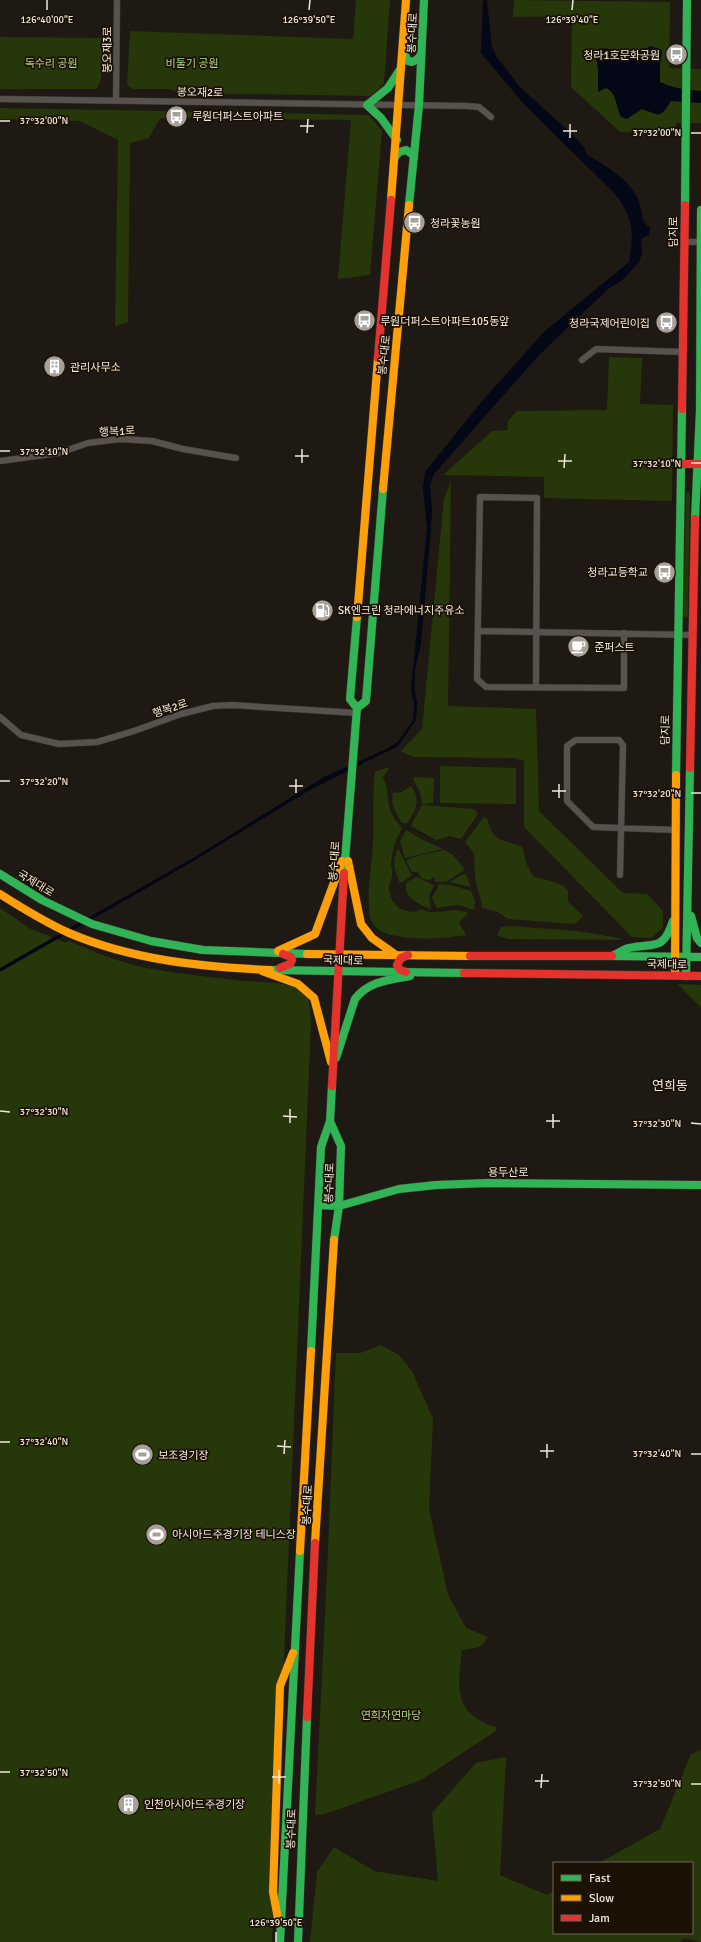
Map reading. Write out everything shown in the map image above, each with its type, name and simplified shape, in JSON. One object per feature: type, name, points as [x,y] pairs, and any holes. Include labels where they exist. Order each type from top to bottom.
[{"type":"main road","name":"봉수대로","points":[[280,1942],[321,1147],[330,1121],[339,954],[357,710],[350,699],[397,140],[406,0]]},
{"type":"main road","name":"봉수대로","points":[[357,710],[366,701],[387,433],[419,105],[424,0]]},
{"type":"main road","name":"담지로","points":[[675,975],[674,904],[683,352],[684,125],[687,0]]},
{"type":"main road","points":[[403,51],[405,57],[412,62],[418,59],[422,54]]},
{"type":"main road","points":[[397,140],[381,118],[367,105],[388,88],[402,67]]},
{"type":"main road","points":[[395,157],[400,152],[406,150],[412,154],[414,158]]},
{"type":"main road","points":[[686,976],[689,906],[695,517],[699,464],[700,414],[701,210]]},
{"type":"main road","points":[[681,464],[699,464]]},
{"type":"main road","points":[[695,517],[701,494]]},
{"type":"main road","points":[[277,952],[315,934],[346,851]]},
{"type":"main road","points":[[346,851],[361,924],[364,931],[373,941],[397,955]]},
{"type":"main road","name":"국제대로","points":[[0,874],[61,910],[109,929],[151,941],[203,950],[397,955],[701,957]]},
{"type":"main road","name":"국제대로","points":[[0,894],[42,919],[68,932],[94,942],[140,956],[176,963],[212,967],[430,973],[701,976]]},
{"type":"main road","points":[[674,904],[677,917],[681,924],[684,923],[689,906]]},
{"type":"main road","points":[[613,956],[628,948],[646,948],[660,943],[670,931],[673,920],[674,904]]},
{"type":"main road","points":[[689,906],[696,938],[701,943]]},
{"type":"main road","points":[[273,969],[286,966],[292,960],[291,957],[277,952]]},
{"type":"main road","points":[[406,972],[400,970],[397,965],[401,958],[409,955]]},
{"type":"main road","points":[[254,968],[302,985],[308,990],[314,998],[333,1069]]},
{"type":"main road","points":[[333,1069],[355,999],[360,991],[374,982],[430,973]]},
{"type":"main road","name":"봉수대로","points":[[298,1942],[311,1609],[332,1251],[339,1206],[341,1146],[330,1121]]},
{"type":"main road","name":"용두산로","points":[[318,1205],[339,1206],[399,1189],[436,1185],[488,1183],[701,1185]]},
{"type":"main road","points":[[281,1931],[273,1892],[278,1717],[280,1686],[296,1645]]},
{"type":"street","name":"봉오재3로","points":[[116,100],[117,0]]},
{"type":"street","name":"봉오재2로","points":[[0,99],[478,107],[491,118]]},
{"type":"street","points":[[684,242],[701,242]]},
{"type":"street","points":[[582,360],[596,349],[683,352]]},
{"type":"street","name":"행복1로","points":[[0,461],[58,453],[88,443],[120,439],[152,441],[236,458]]},
{"type":"street","points":[[536,687],[537,498],[480,496],[479,631],[477,679],[480,683],[486,687],[624,688],[624,633]]},
{"type":"street","points":[[479,631],[693,635]]},
{"type":"street","name":"행복2로","points":[[0,717],[21,735],[59,744],[97,742],[134,731],[181,714],[213,706],[232,705],[357,710]]},
{"type":"street","points":[[620,875],[622,828],[623,745],[619,740],[576,740],[567,746],[567,801],[593,827],[622,828],[676,830]]},
{"type":"green space","name":"비둘기 공원","points":[[356,0],[390,0],[384,84],[370,96],[185,93],[167,89],[133,89],[127,85],[130,31],[353,39]]},
{"type":"green space","points":[[514,0],[670,2],[669,68],[701,69],[701,123],[676,123],[676,131],[620,132],[571,87],[572,16],[513,17]]},
{"type":"green space","name":"독수리 공원","points":[[0,37],[103,38],[101,80],[97,89],[0,89]]},
{"type":"green space","points":[[0,108],[369,115],[382,131],[370,275],[338,279],[351,120],[160,118],[149,138],[130,143],[128,322],[115,326],[118,140],[80,121],[0,119]]},
{"type":"green space","points":[[609,357],[642,358],[640,404],[673,405],[672,501],[544,498],[544,477],[443,475],[492,431],[507,430],[508,421],[517,411],[607,410]]},
{"type":"green space","points":[[451,481],[448,706],[536,709],[539,811],[623,893],[647,894],[663,911],[663,927],[652,938],[632,937],[524,827],[524,761],[515,758],[413,757],[401,751],[422,729],[444,498]]},
{"type":"green space","points":[[688,491],[690,494],[688,616],[685,618],[683,614],[686,494]]},
{"type":"green space","points":[[440,766],[516,768],[516,804],[440,803]]},
{"type":"green space","points":[[388,767],[389,768],[383,777],[387,788],[389,806],[394,819],[402,828],[392,854],[392,878],[389,889],[392,900],[397,906],[408,911],[415,912],[421,909],[433,912],[456,910],[468,913],[459,922],[466,935],[445,938],[405,937],[392,935],[382,931],[372,922],[369,911],[369,891],[373,845],[375,772]]},
{"type":"green space","points":[[413,777],[434,778],[433,803],[422,804],[421,795]]},
{"type":"green space","points":[[411,786],[417,800],[415,810],[407,823],[402,823],[393,805],[393,792],[400,793]]},
{"type":"green space","points":[[422,805],[474,809],[478,814],[461,839],[450,836],[436,840],[411,826]]},
{"type":"green space","points":[[486,817],[495,836],[523,848],[526,863],[533,876],[556,882],[568,890],[568,902],[583,916],[575,924],[508,919],[498,912],[482,908],[476,881],[474,855],[465,842],[483,818]]},
{"type":"green space","points":[[406,830],[443,849],[405,858],[400,842]]},
{"type":"green space","points":[[398,848],[412,876],[400,883],[394,866]]},
{"type":"green space","points":[[445,850],[454,856],[465,870],[446,882],[435,882],[435,877],[429,880],[422,879],[418,872],[412,872],[406,860],[421,855]]},
{"type":"green space","points":[[466,874],[471,887],[450,882],[461,875]]},
{"type":"green space","points":[[416,877],[434,885],[429,896],[431,909],[412,899],[407,892],[407,882]]},
{"type":"green space","points":[[438,884],[450,885],[471,891],[475,901],[474,910],[458,905],[437,908],[432,897],[438,888]]},
{"type":"green space","points":[[0,908],[29,928],[66,943],[69,941],[104,956],[132,965],[241,981],[287,984],[299,988],[308,999],[311,1023],[272,1942],[0,1942]]},
{"type":"green space","points":[[511,926],[577,931],[623,940],[508,939],[497,935],[501,927]]},
{"type":"green space","points":[[678,984],[701,985],[701,1008]]},
{"type":"green space","name":"연희자연마당","points":[[381,1345],[399,1355],[412,1371],[433,1419],[429,1509],[448,1595],[466,1628],[488,1637],[480,1646],[462,1650],[459,1676],[461,1698],[465,1707],[472,1714],[482,1721],[496,1727],[496,1731],[421,1780],[325,1814],[315,1815],[336,1353],[360,1353]]},
{"type":"green space","points":[[701,1750],[701,1942],[684,1938],[679,1942],[310,1942],[317,1872],[334,1847],[374,1871],[438,1881],[432,1813],[476,1763],[506,1757],[500,1875],[547,1895],[553,1892],[553,1934],[693,1934],[693,1862],[601,1862],[660,1829],[691,1754]]},
{"type":"shaded area","points":[[483,0],[487,0],[492,47],[496,56],[520,87],[577,139],[585,149],[587,155],[608,168],[628,184],[637,197],[644,221],[650,228],[649,235],[641,239],[642,253],[639,262],[632,270],[621,281],[608,289],[539,355],[434,474],[430,485],[432,508],[431,528],[421,644],[415,670],[415,692],[417,702],[416,720],[398,746],[308,791],[192,862],[0,972],[0,968],[198,855],[324,777],[398,742],[413,720],[414,704],[411,689],[427,528],[423,488],[425,472],[483,400],[544,332],[629,262],[632,243],[629,218],[615,194],[524,104],[481,53]]},
{"type":"shaded area","points":[[650,46],[662,50],[660,82],[670,86],[701,91],[701,103],[671,101],[660,114],[642,109],[627,119],[621,117],[610,90],[606,88],[598,92],[598,69],[595,52],[598,49],[605,48],[624,53],[637,54]]},
{"type":"traffic: fast","points":[[409,205],[419,105],[424,0]]},
{"type":"traffic: fast","points":[[685,205],[687,0]]},
{"type":"traffic: fast","points":[[403,51],[408,61],[412,62],[418,59],[421,54]]},
{"type":"traffic: fast","points":[[397,140],[381,118],[367,105],[388,88],[401,68]]},
{"type":"traffic: fast","points":[[395,157],[399,152],[406,150],[412,154],[414,158]]},
{"type":"traffic: fast","points":[[695,519],[700,410],[701,210]]},
{"type":"traffic: fast","points":[[676,775],[682,409]]},
{"type":"traffic: fast","points":[[357,708],[366,701],[383,489]]},
{"type":"traffic: fast","points":[[344,873],[357,708],[350,699],[357,617]]},
{"type":"traffic: fast","points":[[686,976],[690,768]]},
{"type":"traffic: fast","points":[[0,874],[42,900],[92,924],[151,941],[203,950],[307,954]]},
{"type":"traffic: fast","points":[[691,916],[697,938],[701,943]]},
{"type":"traffic: fast","points":[[614,955],[637,946],[661,942],[665,938],[673,921]]},
{"type":"traffic: fast","points":[[612,956],[701,957]]},
{"type":"traffic: fast","points":[[270,970],[464,973]]},
{"type":"traffic: fast","points":[[336,1058],[355,999],[367,988],[380,982],[410,976]]},
{"type":"traffic: fast","points":[[311,1351],[321,1147],[330,1121],[332,1086]]},
{"type":"traffic: fast","points":[[330,1121],[341,1146],[339,1206],[334,1240]]},
{"type":"traffic: fast","points":[[319,1205],[339,1206],[399,1189],[436,1185],[488,1183],[701,1185]]},
{"type":"traffic: fast","points":[[280,1942],[300,1551]]},
{"type":"traffic: fast","points":[[298,1942],[307,1717]]},
{"type":"traffic: slow","points":[[391,200],[406,0]]},
{"type":"traffic: slow","points":[[383,489],[409,205]]},
{"type":"traffic: slow","points":[[357,617],[378,358]]},
{"type":"traffic: slow","points":[[675,975],[676,775]]},
{"type":"traffic: slow","points":[[278,951],[315,934],[342,861]]},
{"type":"traffic: slow","points":[[348,861],[361,924],[372,938],[396,955]]},
{"type":"traffic: slow","points":[[0,894],[34,915],[69,933],[117,950],[142,956],[193,964],[270,970]]},
{"type":"traffic: slow","points":[[307,954],[470,956]]},
{"type":"traffic: slow","points":[[262,971],[298,984],[314,998],[331,1062]]},
{"type":"traffic: slow","points":[[315,1543],[334,1240]]},
{"type":"traffic: slow","points":[[300,1551],[311,1351]]},
{"type":"traffic: slow","points":[[278,1919],[273,1892],[280,1686],[293,1653]]},
{"type":"traffic: jam","points":[[378,358],[391,200]]},
{"type":"traffic: jam","points":[[682,409],[685,205]]},
{"type":"traffic: jam","points":[[681,464],[701,464]]},
{"type":"traffic: jam","points":[[690,768],[695,519]]},
{"type":"traffic: jam","points":[[332,1086],[344,873]]},
{"type":"traffic: jam","points":[[280,968],[290,964],[292,960],[291,957],[283,954]]},
{"type":"traffic: jam","points":[[406,972],[400,970],[397,965],[401,958],[408,955]]},
{"type":"traffic: jam","points":[[470,956],[612,956]]},
{"type":"traffic: jam","points":[[464,973],[701,976]]},
{"type":"traffic: jam","points":[[307,1717],[315,1543]]},
{"type":"place","name":"청라1호문화공원","points":[[676,55]]},
{"type":"place","name":"루원더퍼스트아파트","points":[[177,116]]},
{"type":"place","name":"청라꽃농원","points":[[415,223]]},
{"type":"place","name":"루원더퍼스트아파트105동앞","points":[[365,321]]},
{"type":"place","name":"청라국제어린이집","points":[[666,323]]},
{"type":"place","name":"관리사무소","points":[[55,367]]},
{"type":"place","name":"청라고등학교","points":[[664,572]]},
{"type":"place","name":"SK엔크린 청라에너지주유소","points":[[323,610]]},
{"type":"place","name":"준퍼스트","points":[[579,647]]},
{"type":"place","name":"보조경기장","points":[[143,1455]]},
{"type":"place","name":"아시아드주경기장 테니스장","points":[[157,1534]]},
{"type":"place","name":"인천아시아드주경기장","points":[[128,1804]]},
{"type":"district","name":"연희동","points":[[670,1085]]}]
